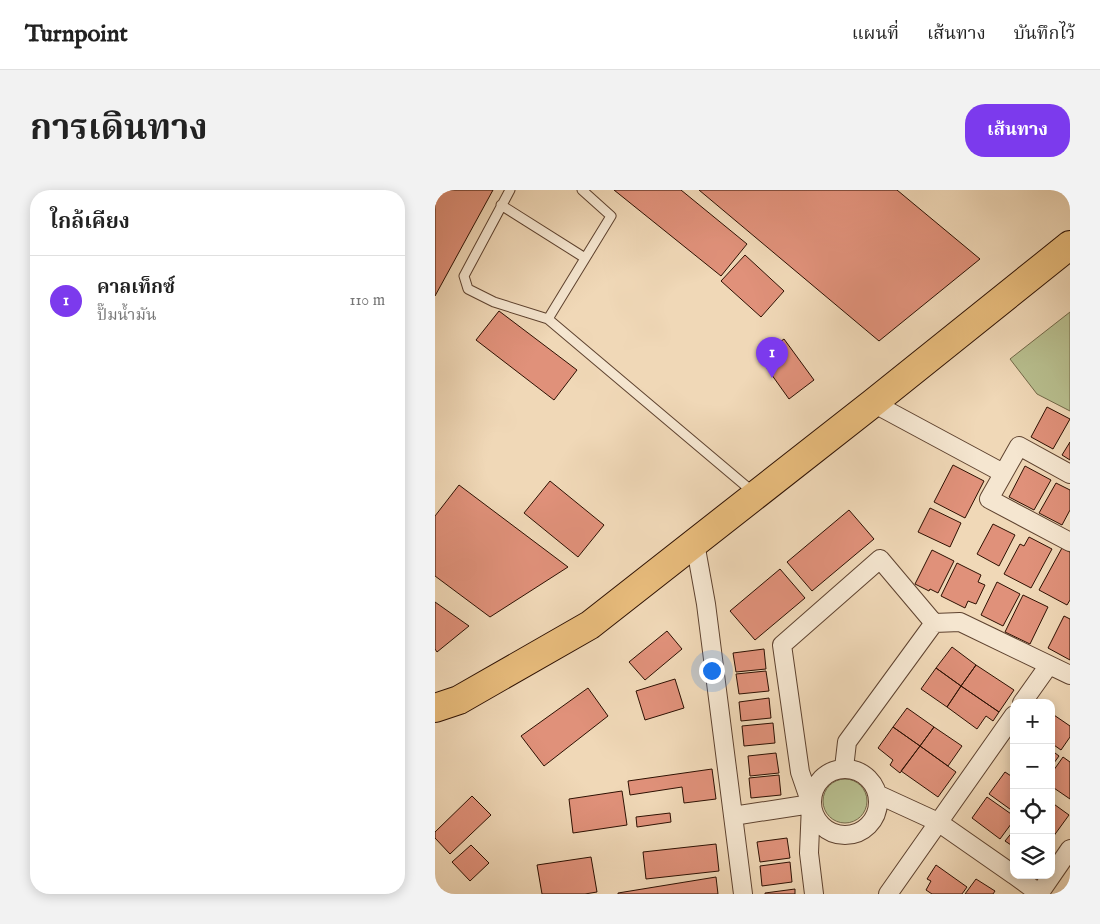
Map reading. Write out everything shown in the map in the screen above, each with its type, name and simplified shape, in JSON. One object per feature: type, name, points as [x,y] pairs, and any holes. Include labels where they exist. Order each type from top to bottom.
[{"type":"main road","points":[[435,708],[459,700],[590,624],[873,403],[1070,245]]},
{"type":"street","points":[[873,403],[1003,473]]},
{"type":"street","points":[[1070,474],[1019,446],[989,499],[1070,542]]},
{"type":"street","points":[[695,543],[706,604],[743,894]]},
{"type":"street","points":[[814,894],[809,852],[811,804],[813,791],[820,779],[831,771],[844,768],[855,770],[865,775],[873,783],[877,794],[878,805],[875,815],[861,831],[850,835],[839,835],[829,831],[820,824],[814,815],[811,804],[799,772],[782,645],[880,559],[934,623]]},
{"type":"street","points":[[934,623],[960,622],[1070,675]]},
{"type":"street","points":[[844,768],[847,742],[934,623]]},
{"type":"street","points":[[1025,699],[1049,665]]},
{"type":"street","points":[[888,894],[1010,721]]},
{"type":"street","points":[[877,794],[939,822],[1010,872]]},
{"type":"street","points":[[733,816],[811,804]]},
{"type":"street","points":[[1019,879],[1039,894],[1070,849]]},
{"type":"lane","points":[[510,190],[464,276],[468,289],[494,302],[548,319],[755,494]]},
{"type":"lane","points":[[548,319],[611,216],[582,190]]},
{"type":"lane","points":[[501,205],[585,258]]},
{"type":"green space","points":[[1070,312],[1070,411],[1037,394],[1010,359]]},
{"type":"green space","points":[[845,779],[857,783],[863,789],[867,801],[863,813],[857,819],[845,823],[833,819],[827,813],[823,801],[827,789],[833,783]]},
{"type":"building","points":[[435,190],[493,190],[435,296]]},
{"type":"building","points":[[614,190],[681,190],[747,244],[721,276]]},
{"type":"building","points":[[699,190],[897,190],[980,259],[879,341]]},
{"type":"building","points":[[745,255],[784,291],[761,317],[721,281]]},
{"type":"building","points":[[499,311],[577,370],[554,400],[476,340]]},
{"type":"building","points":[[784,339],[814,380],[789,399],[759,357]]},
{"type":"building","points":[[1047,407],[1070,419],[1053,449],[1031,437]]},
{"type":"building","points":[[1070,442],[1070,460],[1062,455]]},
{"type":"building","points":[[953,465],[984,481],[965,518],[934,502]]},
{"type":"building","points":[[1025,466],[1051,480],[1034,510],[1009,497]]},
{"type":"building","points":[[550,481],[604,525],[578,557],[524,513]]},
{"type":"building","points":[[1056,483],[1070,490],[1070,510],[1062,525],[1039,513]]},
{"type":"building","points":[[459,485],[568,567],[490,617],[435,576],[435,516]]},
{"type":"building","points":[[930,508],[961,523],[950,547],[918,532]]},
{"type":"building","points":[[849,510],[874,539],[812,591],[787,562]]},
{"type":"building","points":[[993,524],[1015,535],[999,566],[977,554]]},
{"type":"building","points":[[1029,537],[1052,549],[1031,588],[1004,574],[1020,544],[1024,546]]},
{"type":"building","points":[[1062,548],[1070,552],[1070,600],[1067,605],[1039,590]]},
{"type":"building","points":[[932,550],[954,561],[938,593],[915,584]]},
{"type":"building","points":[[957,563],[981,575],[978,582],[985,585],[976,604],[968,601],[965,608],[941,596]]},
{"type":"building","points":[[780,569],[805,598],[755,640],[730,611]]},
{"type":"building","points":[[997,582],[1020,594],[1003,626],[981,615]]},
{"type":"building","points":[[1023,595],[1048,607],[1030,644],[1005,632]]},
{"type":"building","points":[[435,602],[469,626],[437,652],[435,649]]},
{"type":"building","points":[[1064,616],[1070,619],[1070,660],[1048,648]]},
{"type":"building","points":[[667,631],[682,649],[645,680],[629,662]]},
{"type":"building","points":[[952,647],[976,665],[961,686],[936,668]]},
{"type":"building","points":[[764,649],[766,669],[736,672],[733,653]]},
{"type":"building","points":[[976,665],[1014,690],[999,712],[961,686]]},
{"type":"building","points":[[936,668],[961,686],[947,707],[921,689]]},
{"type":"building","points":[[766,671],[769,691],[739,694],[736,674]]},
{"type":"building","points":[[675,679],[684,708],[645,720],[636,691]]},
{"type":"building","points":[[961,686],[999,712],[993,721],[986,716],[977,729],[947,707]]},
{"type":"building","points":[[588,688],[608,716],[544,766],[521,736]]},
{"type":"building","points":[[769,698],[771,718],[741,721],[739,702]]},
{"type":"building","points":[[907,708],[934,727],[920,746],[893,727]]},
{"type":"building","points":[[1055,716],[1070,726],[1070,737],[1061,750],[1055,746]]},
{"type":"building","points":[[773,723],[775,743],[744,746],[742,726]]},
{"type":"building","points":[[893,727],[920,746],[900,773],[890,765],[893,760],[878,748]]},
{"type":"building","points":[[934,727],[962,746],[948,766],[920,746]]},
{"type":"building","points":[[920,746],[956,772],[938,797],[901,771]]},
{"type":"building","points":[[776,753],[779,773],[750,776],[748,756]]},
{"type":"building","points":[[1055,753],[1059,756],[1055,762]]},
{"type":"building","points":[[1063,757],[1070,762],[1070,799],[1055,789],[1055,768]]},
{"type":"building","points":[[712,769],[716,799],[684,803],[682,787],[630,795],[628,781]]},
{"type":"building","points":[[1005,772],[1010,775],[1010,809],[989,794]]},
{"type":"building","points":[[779,775],[781,795],[751,798],[749,778]]},
{"type":"building","points":[[622,791],[627,825],[573,833],[569,799]]},
{"type":"building","points":[[472,796],[491,815],[450,854],[435,838],[435,832]]},
{"type":"building","points":[[987,797],[1010,813],[1010,825],[1000,839],[972,818]]},
{"type":"building","points":[[1055,805],[1069,815],[1055,834]]},
{"type":"building","points":[[670,813],[671,822],[637,827],[636,817]]},
{"type":"building","points":[[1010,835],[1010,844],[1005,841]]},
{"type":"building","points":[[787,838],[790,858],[760,862],[757,842]]},
{"type":"building","points":[[716,844],[719,871],[646,879],[643,852]]},
{"type":"building","points":[[471,845],[489,863],[470,881],[452,862]]},
{"type":"building","points":[[591,857],[597,892],[585,894],[542,894],[537,865]]},
{"type":"building","points":[[790,862],[792,882],[762,886],[760,866]]},
{"type":"building","points":[[936,865],[967,887],[962,894],[932,894],[926,890],[931,881],[927,879]]},
{"type":"building","points":[[716,877],[718,894],[618,894],[618,893]]},
{"type":"building","points":[[976,879],[995,891],[993,894],[965,894]]},
{"type":"building","points":[[795,889],[795,894],[765,894],[765,893]]},
{"type":"place","name":"คาลเท็กซ์","points":[[772,378]]}]
